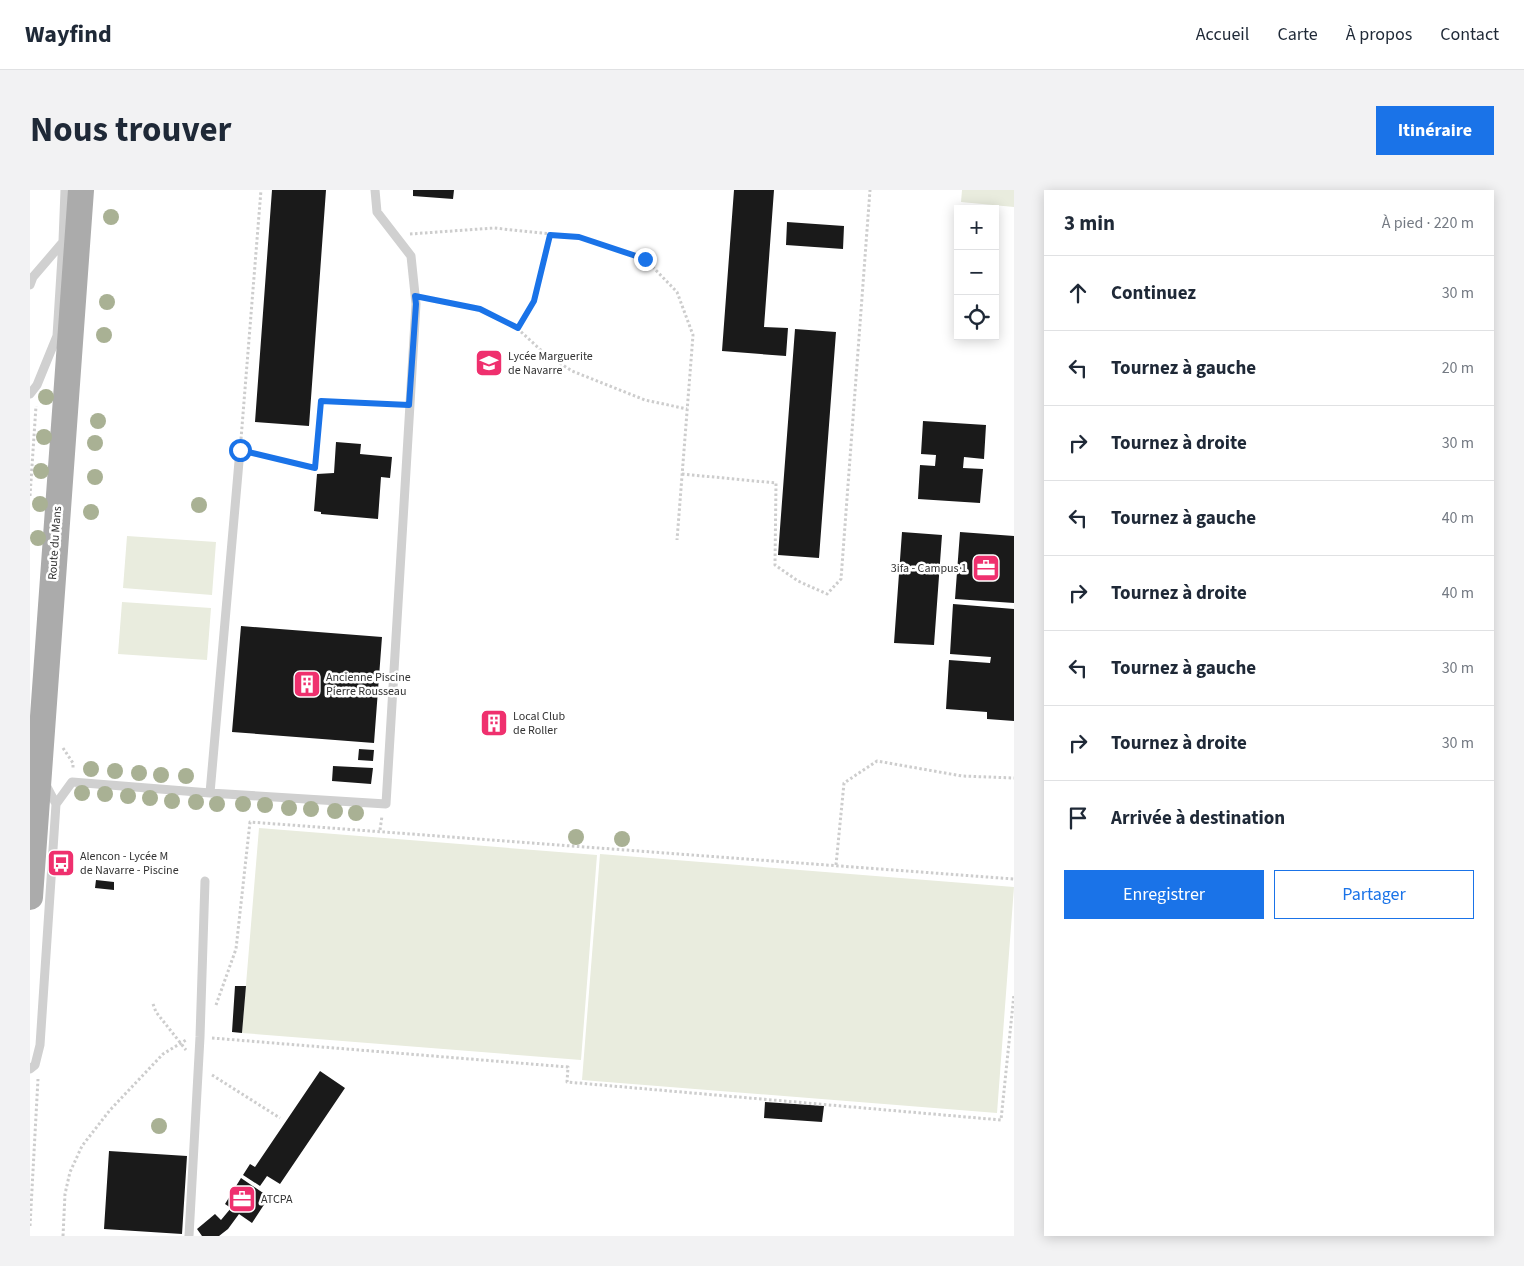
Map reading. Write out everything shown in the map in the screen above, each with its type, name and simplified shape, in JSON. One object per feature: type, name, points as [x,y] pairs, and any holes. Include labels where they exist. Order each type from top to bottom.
[{"type":"main road","name":"Route du Mans","points":[[30,896],[81,190]]},
{"type":"lane","points":[[30,394],[37,385],[56,336],[65,190]]},
{"type":"lane","points":[[56,804],[72,782],[386,804],[416,304],[410,256],[377,212],[375,190]]},
{"type":"lane","points":[[30,285],[33,277],[63,241]]},
{"type":"lane","points":[[210,793],[240,450]]},
{"type":"lane","points":[[30,1069],[35,1064],[40,1045],[56,804],[40,772]]},
{"type":"lane","points":[[189,1236],[199,1067],[205,881]]},
{"type":"path","points":[[261,190],[240,450],[315,468],[321,401],[409,405]]},
{"type":"path","points":[[682,474],[776,483],[775,565],[798,581],[827,594],[841,579],[870,190]]},
{"type":"path","points":[[394,234],[494,228],[579,237],[645,259],[677,292],[693,335],[677,540]]},
{"type":"path","points":[[518,328],[534,301],[550,235]]},
{"type":"path","points":[[415,296],[480,309],[518,328],[544,353],[572,371],[645,400],[687,410]]},
{"type":"path","points":[[30,496],[37,385]]},
{"type":"path","points":[[836,865],[844,783],[877,761],[962,776],[1014,778]]},
{"type":"path","points":[[216,1006],[236,949],[250,822],[1014,879]]},
{"type":"path","points":[[200,1037],[568,1067],[567,1082],[1001,1120],[1014,994]]},
{"type":"path","points":[[63,1236],[65,1194],[70,1172],[82,1146],[110,1110],[163,1054],[180,1043],[156,1012],[153,1004]]},
{"type":"path","points":[[30,1226],[40,1045]]},
{"type":"path","points":[[199,1067],[280,1118]]},
{"type":"shaded area","points":[[962,190],[1014,190],[1014,207],[961,202]]},
{"type":"shaded area","points":[[127,536],[216,542],[212,595],[123,588]]},
{"type":"shaded area","points":[[122,602],[211,608],[207,660],[118,654]]},
{"type":"shaded area","points":[[259,828],[597,855],[581,1060],[242,1033]]},
{"type":"shaded area","points":[[600,854],[1014,887],[997,1113],[582,1080]]},
{"type":"building","points":[[272,190],[326,190],[309,426],[255,422]]},
{"type":"building","points":[[413,190],[454,190],[453,199],[413,196]]},
{"type":"building","points":[[734,190],[774,190],[764,327],[788,328],[786,356],[722,351]]},
{"type":"building","points":[[787,222],[844,226],[843,249],[786,245]]},
{"type":"building","points":[[795,329],[836,332],[819,558],[778,555]]},
{"type":"building","points":[[923,421],[986,425],[984,459],[964,457],[963,468],[983,469],[980,503],[918,499],[920,465],[935,466],[936,455],[921,454]]},
{"type":"building","points":[[336,442],[361,444],[360,454],[392,457],[390,478],[381,477],[378,519],[321,514],[321,512],[314,511],[317,474],[334,473]]},
{"type":"building","points":[[902,532],[942,535],[934,645],[894,643]]},
{"type":"building","name":"3ifa - Campus 1","points":[[960,532],[1014,536],[1014,603],[955,599]]},
{"type":"building","points":[[953,604],[1014,609],[1014,721],[987,719],[987,712],[946,709],[949,660],[990,663],[991,657],[950,654]]},
{"type":"building","name":"Ancienne Piscine Pierre Rousseau","points":[[241,626],[382,637],[374,743],[232,732]]},
{"type":"building","name":"Local Club de Roller","points":[[495,717],[500,721],[494,729],[488,724]]},
{"type":"building","points":[[359,749],[374,750],[373,761],[358,760]]},
{"type":"building","points":[[333,766],[373,768],[371,784],[332,781]]},
{"type":"building","points":[[96,880],[114,882],[114,890],[95,888]]},
{"type":"building","points":[[235,986],[246,986],[242,1033],[232,1032]]},
{"type":"building","points":[[320,1071],[345,1088],[280,1184],[267,1176],[260,1186],[243,1175],[250,1164],[255,1167]]},
{"type":"building","points":[[765,1102],[824,1106],[822,1122],[764,1118]]},
{"type":"building","points":[[109,1151],[187,1156],[182,1234],[104,1229]]},
{"type":"building","points":[[241,1178],[269,1197],[252,1223],[239,1214],[228,1229],[219,1236],[202,1236],[197,1229],[215,1214],[221,1220],[231,1208],[225,1204]]},
{"type":"place","name":"Lycée Marguerite de Navarre","points":[[489,363]]},
{"type":"place","name":"3ifa - Campus 1","points":[[986,568]]},
{"type":"place","name":"Ancienne Piscine Pierre Rousseau","points":[[307,684]]},
{"type":"place","name":"Local Club de Roller","points":[[494,723]]},
{"type":"place","name":"Alencon - Lycée M de Navarre - Piscine","points":[[61,863]]},
{"type":"place","name":"ATCPA","points":[[242,1199]]},
{"type":"route","points":[[240,450],[315,468],[321,401],[409,405],[415,296],[480,309],[518,328],[534,301],[550,235],[579,237],[645,259]]}]
